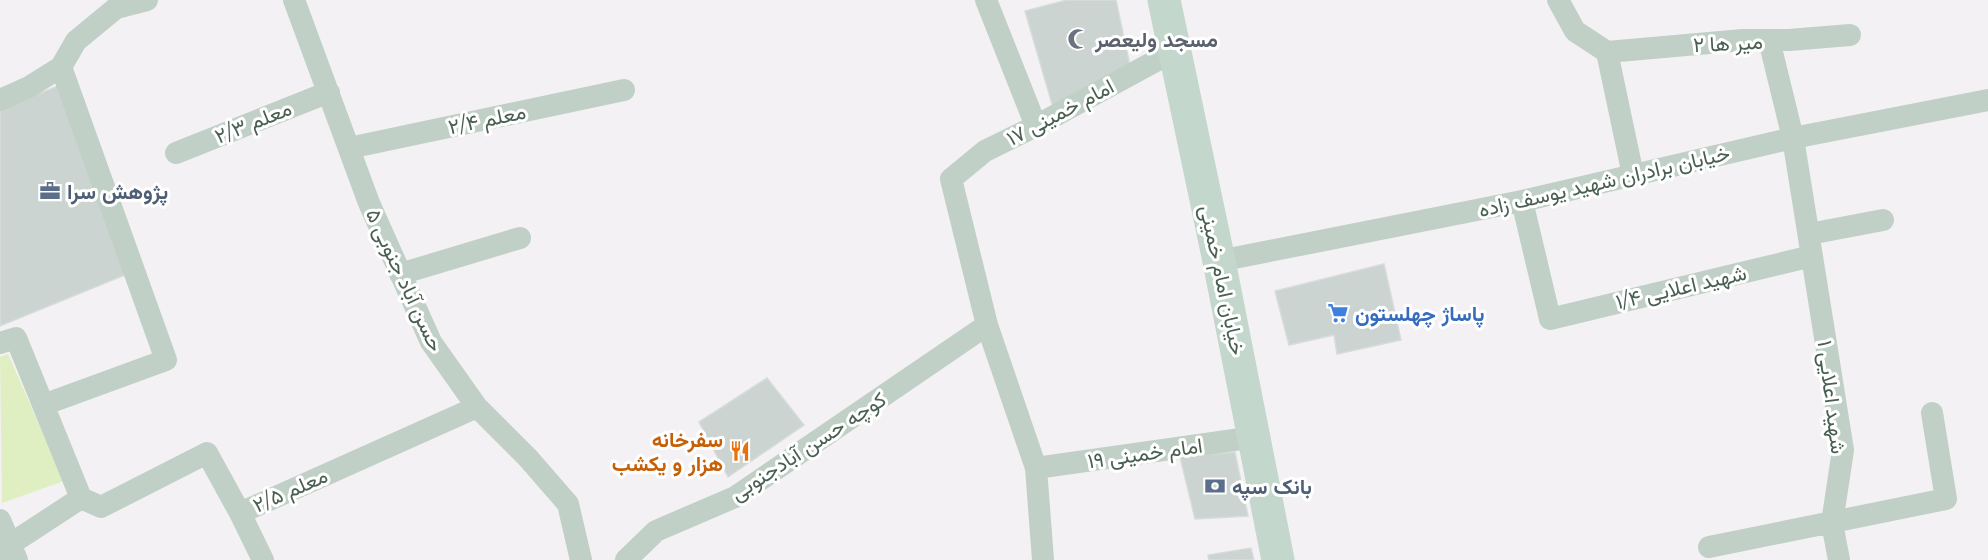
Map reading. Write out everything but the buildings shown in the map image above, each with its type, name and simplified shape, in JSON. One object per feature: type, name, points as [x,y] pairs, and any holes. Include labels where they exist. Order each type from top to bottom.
[{"type":"main road","name":"خیابان امام خمینی","points":[[1164,0],[1255,437],[1278,560]]},
{"type":"street","points":[[0,100],[28,87],[60,67],[76,41],[116,8],[147,0]]},
{"type":"street","name":"حسن آباد جنوبی ۵","points":[[294,0],[330,92],[369,203],[431,342],[477,407],[528,458],[568,504],[581,560]]},
{"type":"street","points":[[986,0],[1036,126]]},
{"type":"street","points":[[1558,0],[1575,32],[1607,52],[1634,175]]},
{"type":"street","name":"میر ها ۲","points":[[1607,52],[1743,40],[1850,34]]},
{"type":"street","name":"شهید اعلایی ۱","points":[[1769,40],[1794,138],[1842,450],[1832,523],[1839,560]]},
{"type":"street","name":"امام خمینی ۱۷","points":[[987,325],[951,179],[985,151],[1174,51]]},
{"type":"street","points":[[43,405],[166,360],[60,67]]},
{"type":"street","name":"معلم ۲/۴","points":[[349,148],[624,90]]},
{"type":"street","name":"معلم ۲/۳","points":[[176,153],[330,92]]},
{"type":"street","name":"خیابان برادران شهید یوسف زاده","points":[[1219,261],[1522,201],[1794,138],[1988,100]]},
{"type":"street","name":"شهید اعلایی ۱/۴","points":[[1522,201],[1550,319],[1810,245],[1883,220]]},
{"type":"street","points":[[400,274],[520,238]]},
{"type":"street","points":[[987,325],[1036,468],[1043,560]]},
{"type":"street","name":"کوچه حسن آبادجنوبی","points":[[626,560],[656,531],[735,497],[987,325]]},
{"type":"street","points":[[0,343],[16,338],[81,498],[9,552],[0,520]]},
{"type":"street","name":"معلم ۲/۵","points":[[81,498],[101,507],[207,453],[240,513],[477,407]]},
{"type":"street","points":[[1709,547],[1946,499],[1932,413]]},
{"type":"street","name":"امام خمینی ۱۹","points":[[1036,468],[1255,437]]},
{"type":"street","points":[[240,513],[262,560]]},
{"type":"green space","points":[[8,354],[64,481],[2,503],[0,357]]},
{"type":"place","name":"مسجد ولیعصر","points":[[1078,39]]},
{"type":"place","name":"پژوهش سرا","points":[[50,191]]},
{"type":"place","name":"پاساژ چهلستون","points":[[1338,313]]},
{"type":"place","name":"سفرخانه هزار و یکشب","points":[[740,451]]},
{"type":"place","name":"بانک سپه","points":[[1215,486]]}]
